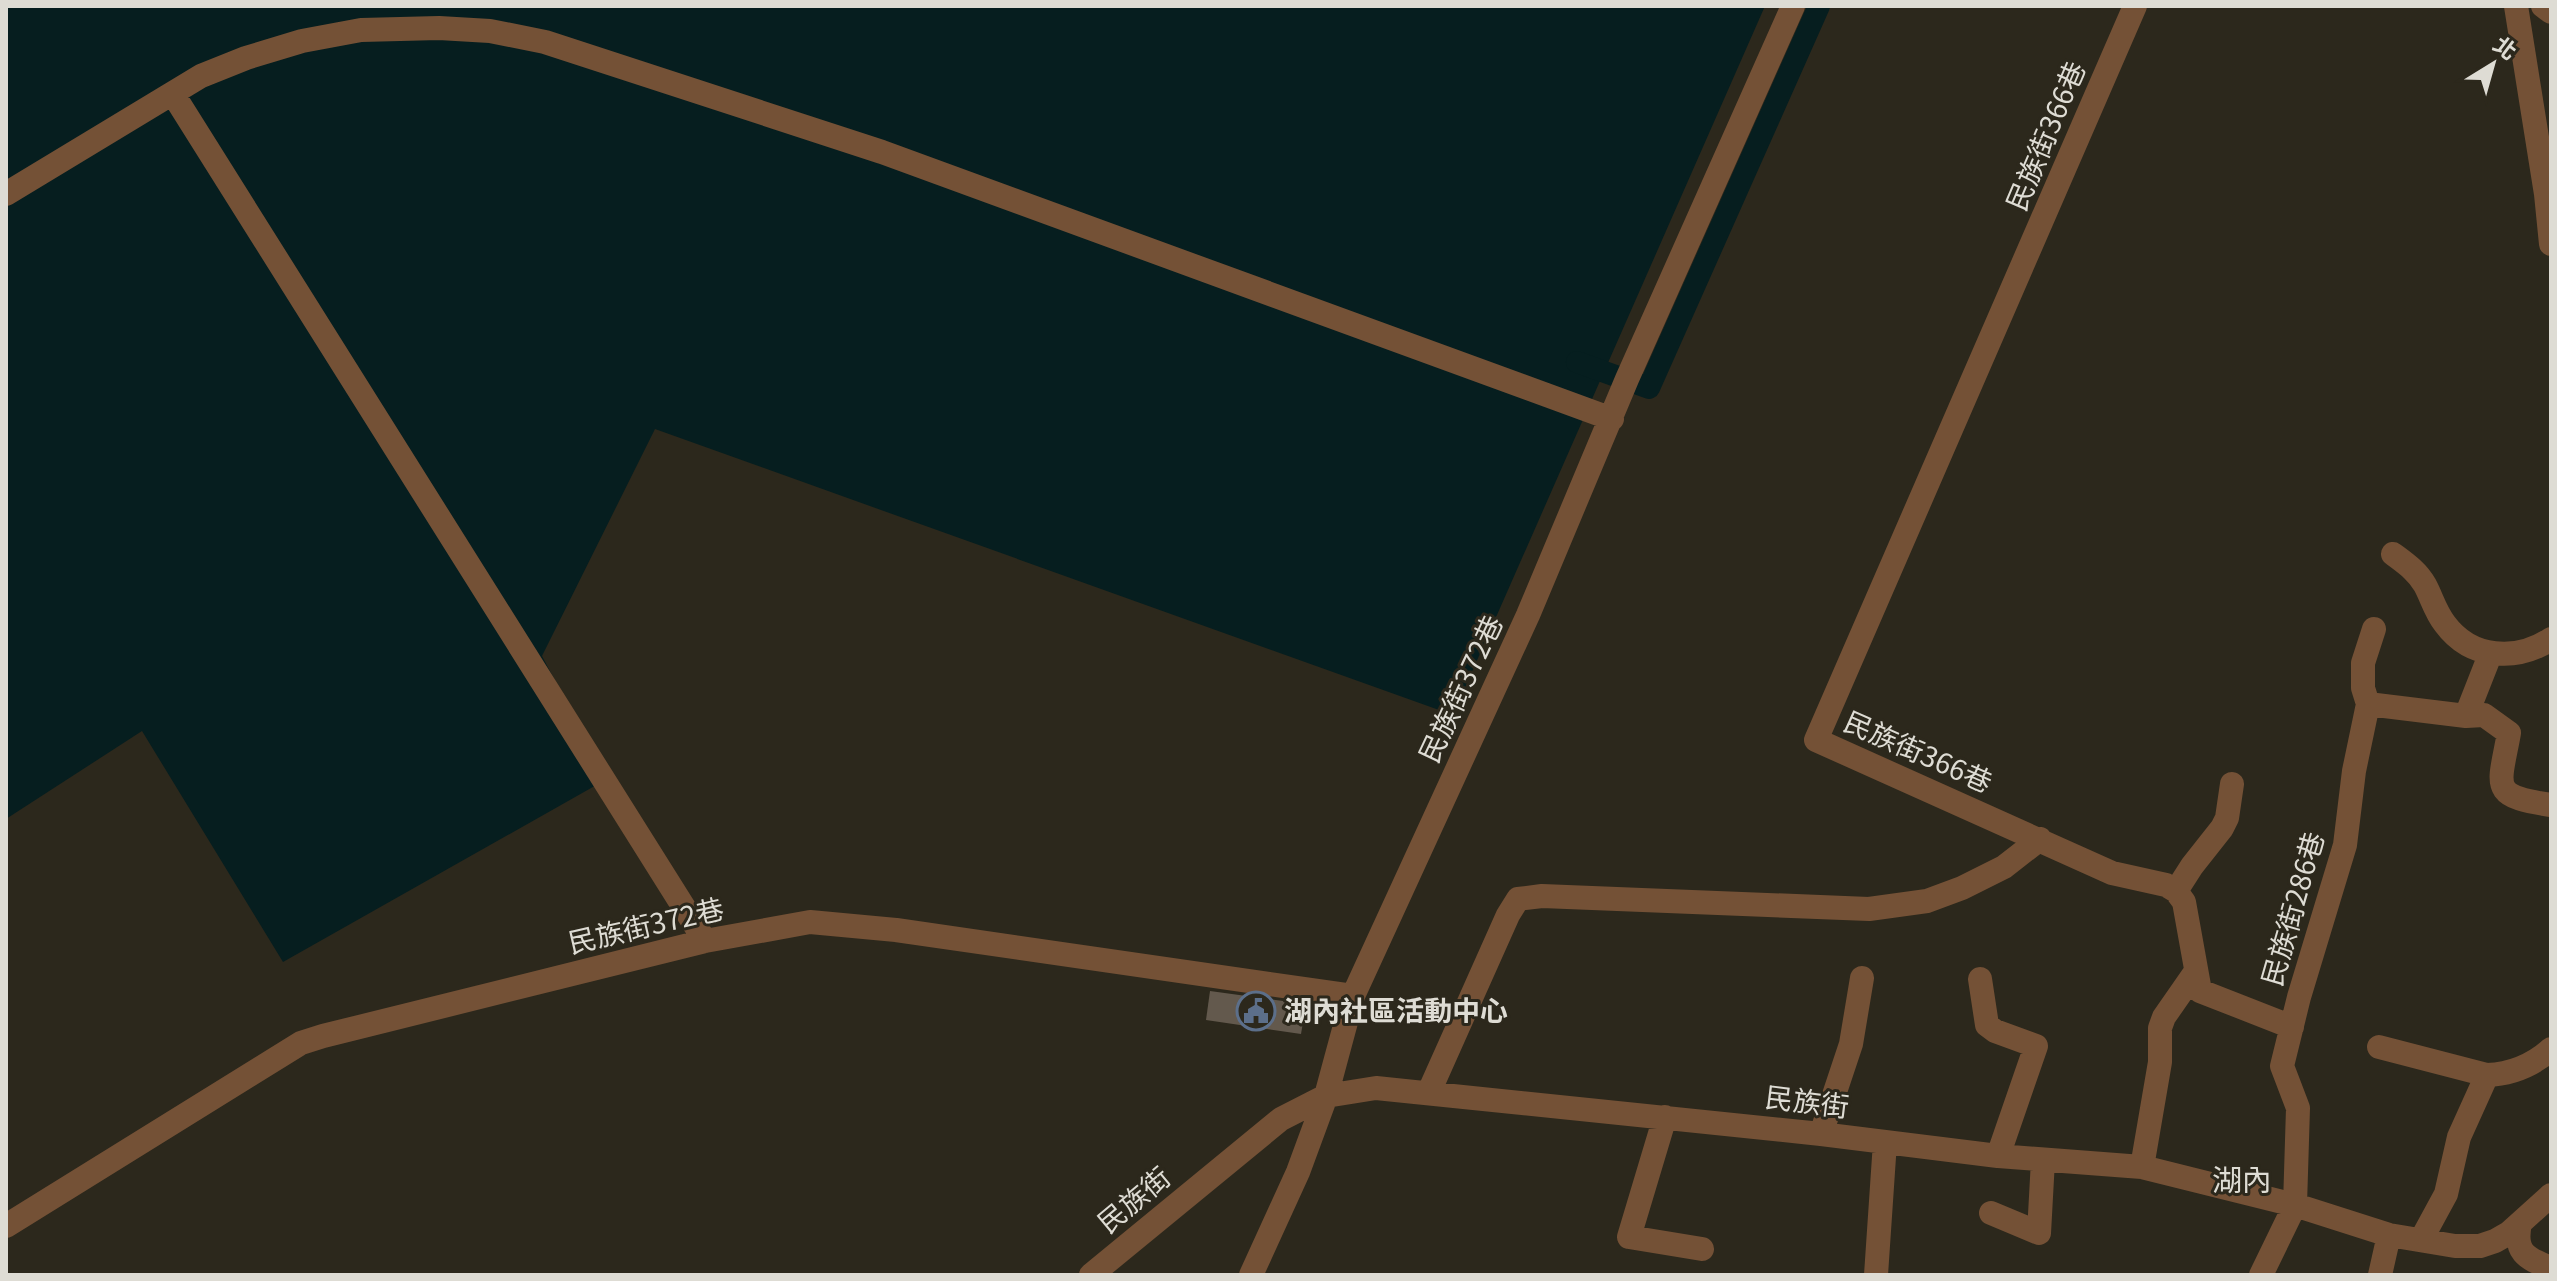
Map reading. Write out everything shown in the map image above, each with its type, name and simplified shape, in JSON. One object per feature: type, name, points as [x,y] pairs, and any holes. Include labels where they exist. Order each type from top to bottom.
[{"type":"street","name":"民族街372巷","points":[[1251,1275],[1298,1172],[1326,1096],[1353,996],[1528,615],[1627,379],[1793,6]]},
{"type":"street","name":"民族街366巷","points":[[2040,839],[1816,740],[2135,6]]},
{"type":"street","points":[[2516,6],[2551,244]]},
{"type":"street","points":[[2543,6],[2551,12]]},
{"type":"street","points":[[6,194],[201,76],[246,58],[302,41],[361,30],[439,28],[490,31],[545,42],[882,152],[1614,412]]},
{"type":"street","points":[[173,94],[705,941]]},
{"type":"street","points":[[2393,554],[2414,570],[2446,626],[2490,655],[2522,653],[2551,639]]},
{"type":"street","name":"民族街286巷","points":[[2295,1205],[2298,1108],[2282,1066],[2299,997],[2345,845],[2354,771],[2368,704],[2363,688],[2363,663],[2374,629]]},
{"type":"street","points":[[2466,716],[2490,655]]},
{"type":"street","points":[[2368,704],[2466,716],[2484,715],[2509,733],[2502,787],[2509,796],[2551,805]]},
{"type":"street","points":[[2176,891],[2227,818],[2232,784]]},
{"type":"street","points":[[1429,1092],[1518,899],[1542,896],[1869,909],[1927,901],[1962,888],[2004,867],[2040,839],[2112,873],[2166,885],[2176,891],[2184,902],[2200,991],[2292,1027]]},
{"type":"street","name":"民族街372巷","points":[[6,1226],[301,1043],[705,941],[810,922],[849,924],[1353,996]]},
{"type":"street","points":[[2142,1167],[2160,1062],[2160,1028],[2164,1017],[2196,971]]},
{"type":"street","points":[[1821,1134],[1851,1044],[1862,978]]},
{"type":"street","points":[[1980,979],[1987,1025],[2036,1046],[1998,1156]]},
{"type":"street","points":[[2379,1047],[2487,1075],[2526,1067],[2551,1049]]},
{"type":"street","points":[[2421,1240],[2446,1194],[2459,1137],[2487,1075]]},
{"type":"street","name":"民族街","points":[[1091,1275],[1281,1119],[1326,1096],[1376,1088],[1821,1134],[1998,1156],[2142,1167],[2295,1205],[2389,1235],[2455,1246],[2480,1246],[2495,1241],[2551,1195]]},
{"type":"street","points":[[1665,1117],[1629,1237],[1702,1249]]},
{"type":"street","points":[[1876,1275],[1885,1142]]},
{"type":"street","points":[[1991,1213],[2039,1233],[2043,1160]]},
{"type":"street","points":[[2261,1275],[2295,1205]]},
{"type":"street","points":[[2520,1223],[2516,1240],[2521,1252],[2551,1268]]},
{"type":"street","points":[[2380,1275],[2389,1235]]},
{"type":"water","points":[[6,6],[1765,6],[1453,715],[655,429],[542,656],[607,779],[283,962],[142,731],[6,819]]},
{"type":"building","name":"湖內社區活動中心","points":[[1210,991],[1306,1004],[1301,1034],[1206,1020]]},
{"type":"waterway","points":[[1577,362],[1649,388],[1819,6]]},
{"type":"place","name":"湖內社區活動中心","points":[[1256,1011]]},
{"type":"district","name":"湖內","points":[[2242,1181]]}]
